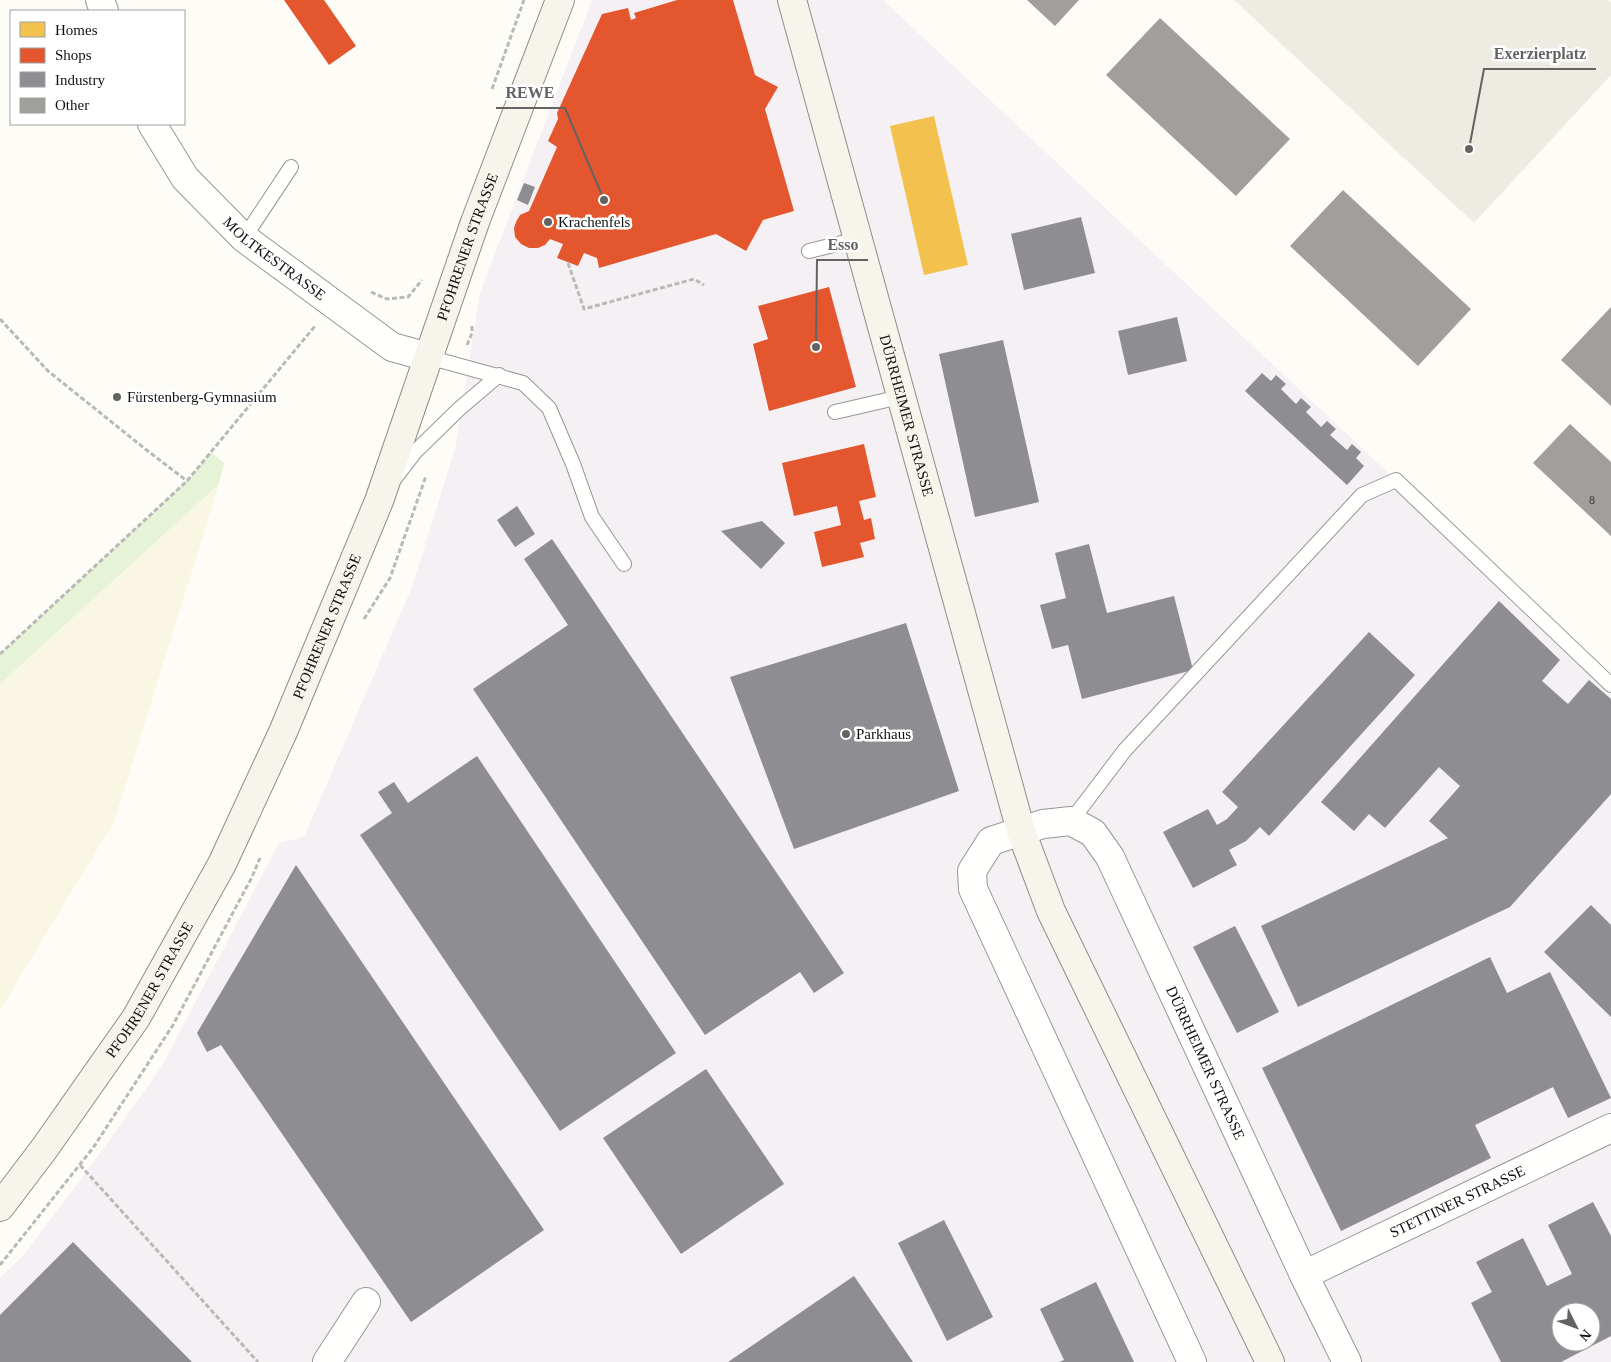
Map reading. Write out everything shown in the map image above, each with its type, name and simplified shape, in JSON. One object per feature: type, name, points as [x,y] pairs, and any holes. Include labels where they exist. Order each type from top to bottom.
[{"type":"main road","name":"PFOHRENER STRASSE","points":[[0,1207],[44,1149],[136,1018],[222,864],[283,732],[379,501],[475,222],[560,0]]},
{"type":"main road","name":"DÜRRHEIMER STRASSE","points":[[792,0],[1020,831],[1050,911],[1270,1362]]},
{"type":"street","name":"MOLTKESTRASSE","points":[[153,125],[185,178],[244,238],[392,347],[428,357]]},
{"type":"street","points":[[1071,822],[1043,824],[991,841],[972,871],[973,889],[1192,1362]]},
{"type":"street","name":"DÜRRHEIMER STRASSE","points":[[1071,822],[1093,834],[1110,858],[1304,1275],[1347,1362]]},
{"type":"street","name":"STETTINER STRASSE","points":[[1304,1275],[1611,1128]]},
{"type":"street","points":[[327,1362],[366,1302]]},
{"type":"lane","points":[[244,238],[291,166]]},
{"type":"lane","points":[[809,251],[858,239]]},
{"type":"lane","points":[[428,357],[523,383],[549,408],[573,464],[592,517],[624,564]]},
{"type":"lane","points":[[379,501],[415,452],[459,409],[499,375]]},
{"type":"lane","points":[[835,412],[900,397]]},
{"type":"lane","points":[[1071,822],[1125,750],[1362,495],[1396,480],[1611,685]]},
{"type":"path","points":[[491,91],[524,0]]},
{"type":"path","points":[[568,263],[584,309],[694,278],[704,285]]},
{"type":"path","points":[[369,292],[387,299],[408,297],[422,282],[425,273]]},
{"type":"path","points":[[0,654],[187,481],[333,304]]},
{"type":"path","points":[[0,320],[48,371],[187,481]]},
{"type":"path","points":[[80,1165],[258,1362]]},
{"type":"shaded area","points":[[592,0],[883,0],[1396,480],[1611,678],[1611,1362],[0,1362],[0,1278],[22,1257],[91,1166],[162,1066],[279,843],[304,837],[412,587],[455,449],[480,293]]},
{"type":"shaded area","points":[[1234,0],[1608,0],[1611,3],[1611,75],[1474,223]]},
{"type":"shaded area","points":[[219,484],[114,822],[0,1010],[0,684]]},
{"type":"green space","points":[[211,452],[224,463],[219,484],[0,684],[0,654],[187,481]]},
{"type":"building: Homes","points":[[934,116],[968,265],[924,275],[890,126]]},
{"type":"building: Shops","points":[[284,0],[324,0],[356,46],[329,65]]},
{"type":"building: Shops","points":[[677,0],[733,0],[755,75],[778,87],[765,109],[794,211],[763,220],[746,251],[716,234],[599,268],[597,258],[584,253],[578,266],[557,258],[563,244],[550,239],[545,245],[538,248],[529,248],[521,244],[515,237],[514,228],[516,222],[520,215],[529,211],[557,147],[548,141],[558,119],[557,113],[602,14],[628,8],[631,20],[636,18],[634,13]]},
{"type":"building: Shops","points":[[829,287],[856,387],[769,411],[753,344],[768,339],[758,306]]},
{"type":"building: Shops","points":[[864,444],[876,497],[859,501],[864,520],[871,518],[875,539],[860,543],[864,557],[822,567],[814,532],[841,525],[837,506],[794,516],[782,463]]},
{"type":"building: Industry","points":[[524,183],[535,187],[528,205],[517,200]]},
{"type":"building: Industry","points":[[1081,217],[1095,273],[1024,290],[1011,234]]},
{"type":"building: Industry","points":[[1177,317],[1187,361],[1128,375],[1118,331]]},
{"type":"building: Industry","points":[[1003,340],[1039,502],[975,517],[939,354]]},
{"type":"building: Industry","points":[[1262,373],[1271,381],[1276,375],[1286,384],[1281,389],[1296,404],[1301,398],[1311,407],[1306,412],[1321,427],[1327,421],[1336,429],[1330,435],[1347,450],[1352,444],[1361,452],[1356,458],[1364,466],[1347,485],[1245,391]]},
{"type":"building: Industry","points":[[517,506],[535,534],[515,547],[497,520]]},
{"type":"building: Industry","points":[[762,521],[785,543],[761,569],[721,531]]},
{"type":"building: Industry","points":[[552,539],[844,973],[814,993],[800,972],[705,1035],[473,689],[568,625],[524,559]]},
{"type":"building: Industry","points":[[1089,544],[1107,613],[1174,596],[1193,670],[1082,699],[1068,645],[1052,649],[1040,605],[1066,598],[1055,553]]},
{"type":"building: Industry","points":[[1499,601],[1560,660],[1542,681],[1568,704],[1589,680],[1611,699],[1611,794],[1510,907],[1298,1007],[1261,926],[1448,838],[1429,821],[1460,786],[1439,767],[1385,828],[1369,814],[1354,831],[1321,802]]},
{"type":"building: Industry","name":"Parkhaus","points":[[906,623],[959,791],[794,849],[730,677]]},
{"type":"building: Industry","points":[[1369,632],[1415,675],[1269,836],[1260,827],[1246,841],[1229,850],[1237,865],[1193,888],[1163,832],[1208,809],[1217,825],[1227,819],[1238,807],[1222,792]]},
{"type":"building: Industry","points":[[477,756],[676,1053],[560,1131],[360,835],[392,813],[378,792],[394,782],[408,803]]},
{"type":"building: Industry","points":[[296,865],[544,1230],[411,1322],[221,1045],[207,1052],[197,1033]]},
{"type":"building: Industry","points":[[1591,905],[1611,925],[1611,1017],[1544,952]]},
{"type":"building: Industry","points":[[1235,926],[1279,1012],[1237,1033],[1193,947]]},
{"type":"building: Industry","points":[[1490,957],[1507,993],[1550,972],[1611,1098],[1568,1118],[1553,1087],[1475,1125],[1491,1158],[1341,1231],[1262,1068]]},
{"type":"building: Industry","points":[[706,1069],[784,1184],[681,1254],[603,1138]]},
{"type":"building: Industry","points":[[1593,1202],[1611,1236],[1611,1336],[1601,1341],[1601,1302],[1551,1302],[1551,1352],[1580,1352],[1561,1362],[1501,1362],[1471,1303],[1492,1292],[1476,1262],[1523,1238],[1547,1286],[1572,1274],[1548,1225]]},
{"type":"building: Industry","points":[[944,1220],[993,1317],[947,1341],[898,1243]]},
{"type":"building: Industry","points":[[73,1242],[192,1362],[0,1362],[0,1315]]},
{"type":"building: Industry","points":[[854,1276],[913,1362],[728,1362]]},
{"type":"building: Industry","points":[[1096,1282],[1134,1362],[1059,1362],[1064,1360],[1040,1309]]},
{"type":"building: Other","points":[[1027,0],[1079,0],[1055,26]]},
{"type":"building: Other","points":[[1160,18],[1290,139],[1236,196],[1106,75]]},
{"type":"building: Other","points":[[1343,190],[1471,309],[1418,366],[1290,246]]},
{"type":"building: Other","points":[[1611,307],[1611,406],[1561,360]]},
{"type":"building: Other","points":[[1570,424],[1611,462],[1611,536],[1533,463]]},
{"type":"place","name":"Exerzierplatz","points":[[1469,149]]},
{"type":"place","name":"REWE","points":[[604,200]]},
{"type":"place","name":"Krachenfels","points":[[548,222]]},
{"type":"place","name":"Esso","points":[[816,347]]},
{"type":"place","name":"Fürstenberg-Gymnasium","points":[[117,397]]},
{"type":"place","name":"Parkhaus","points":[[846,734]]}]
